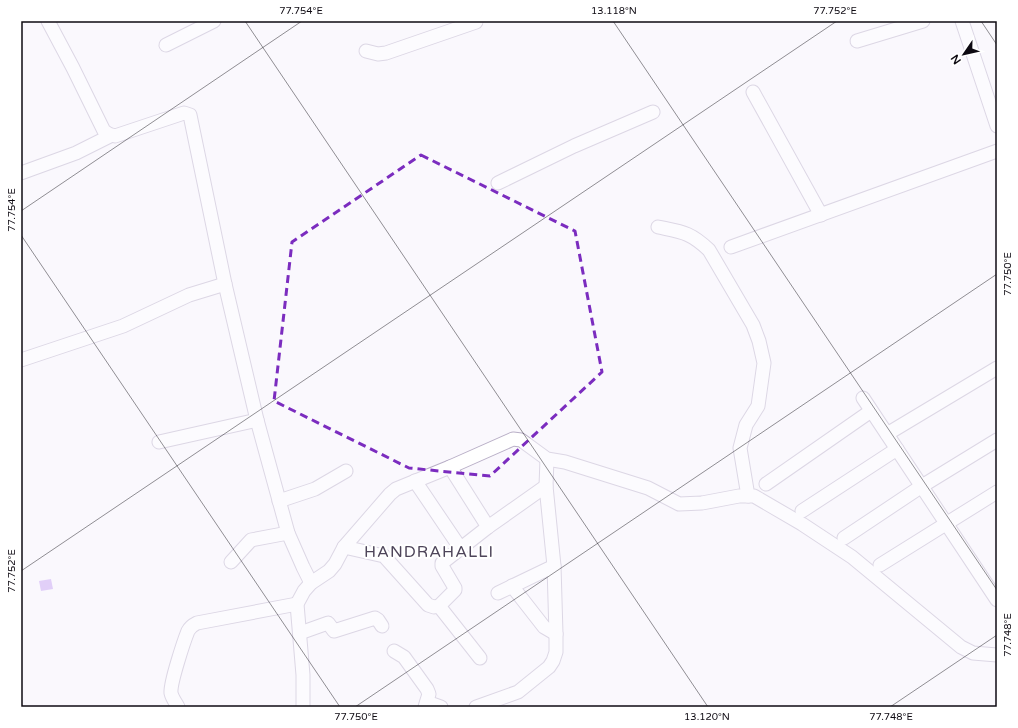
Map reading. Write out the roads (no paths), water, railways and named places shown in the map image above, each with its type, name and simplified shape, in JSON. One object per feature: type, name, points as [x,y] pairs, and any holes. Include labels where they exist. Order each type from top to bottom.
[{"type":"street","points":[[48,21],[104,131],[112,135]]},
{"type":"street","points":[[166,45],[214,21]]},
{"type":"street","points":[[857,42],[923,21]]},
{"type":"street","points":[[962,21],[997,126]]},
{"type":"street","points":[[366,51],[378,54],[386,53],[476,22]]},
{"type":"street","points":[[752,92],[821,215]]},
{"type":"street","points":[[498,183],[574,146],[652,112]]},
{"type":"street","points":[[21,173],[76,153],[112,135],[184,113],[190,115],[257,420],[288,533],[302,567],[311,583]]},
{"type":"street","points":[[731,248],[997,151]]},
{"type":"street","points":[[658,227],[687,233],[699,240],[709,250],[753,325],[759,341],[764,364],[758,406],[746,425],[740,448],[748,496]]},
{"type":"street","points":[[21,360],[123,326],[189,295],[226,284]]},
{"type":"street","points":[[887,434],[997,368]]},
{"type":"street","points":[[863,398],[997,600]]},
{"type":"street","points":[[766,484],[871,411]]},
{"type":"street","points":[[158,442],[257,420]]},
{"type":"street","points":[[303,706],[303,675],[297,604],[304,591],[311,583],[332,568],[344,547],[396,488],[450,467],[513,439],[521,440],[547,459],[565,462],[648,488],[679,504],[702,503],[748,496],[759,498],[852,557],[961,647],[972,653],[997,655]]},
{"type":"street","points":[[844,538],[922,486],[997,440]]},
{"type":"street","points":[[802,511],[897,449]]},
{"type":"street","points":[[476,707],[518,692],[549,668],[556,652],[554,566],[546,486],[547,459]]},
{"type":"street","points":[[450,467],[488,527]]},
{"type":"street","points":[[279,501],[315,489],[346,471]]},
{"type":"street","points":[[415,481],[461,549]]},
{"type":"street","points":[[344,547],[384,556],[428,605],[434,607],[439,606],[455,590],[442,565],[488,527],[546,486]]},
{"type":"street","points":[[880,565],[997,492]]},
{"type":"street","points":[[231,562],[251,540],[288,533]]},
{"type":"street","points":[[498,593],[554,566]]},
{"type":"street","points":[[512,586],[544,628],[556,634]]},
{"type":"street","points":[[178,707],[172,697],[171,691],[178,661],[188,631],[192,626],[197,623],[297,604]]},
{"type":"street","points":[[439,606],[480,658]]},
{"type":"street","points":[[300,633],[328,622],[334,632],[375,618],[382,626]]},
{"type":"street","points":[[394,651],[404,657],[424,682],[429,694],[426,704],[441,707]]},
{"type":"district","name":"HANDRAHALLI","points":[[429,551]]}]
